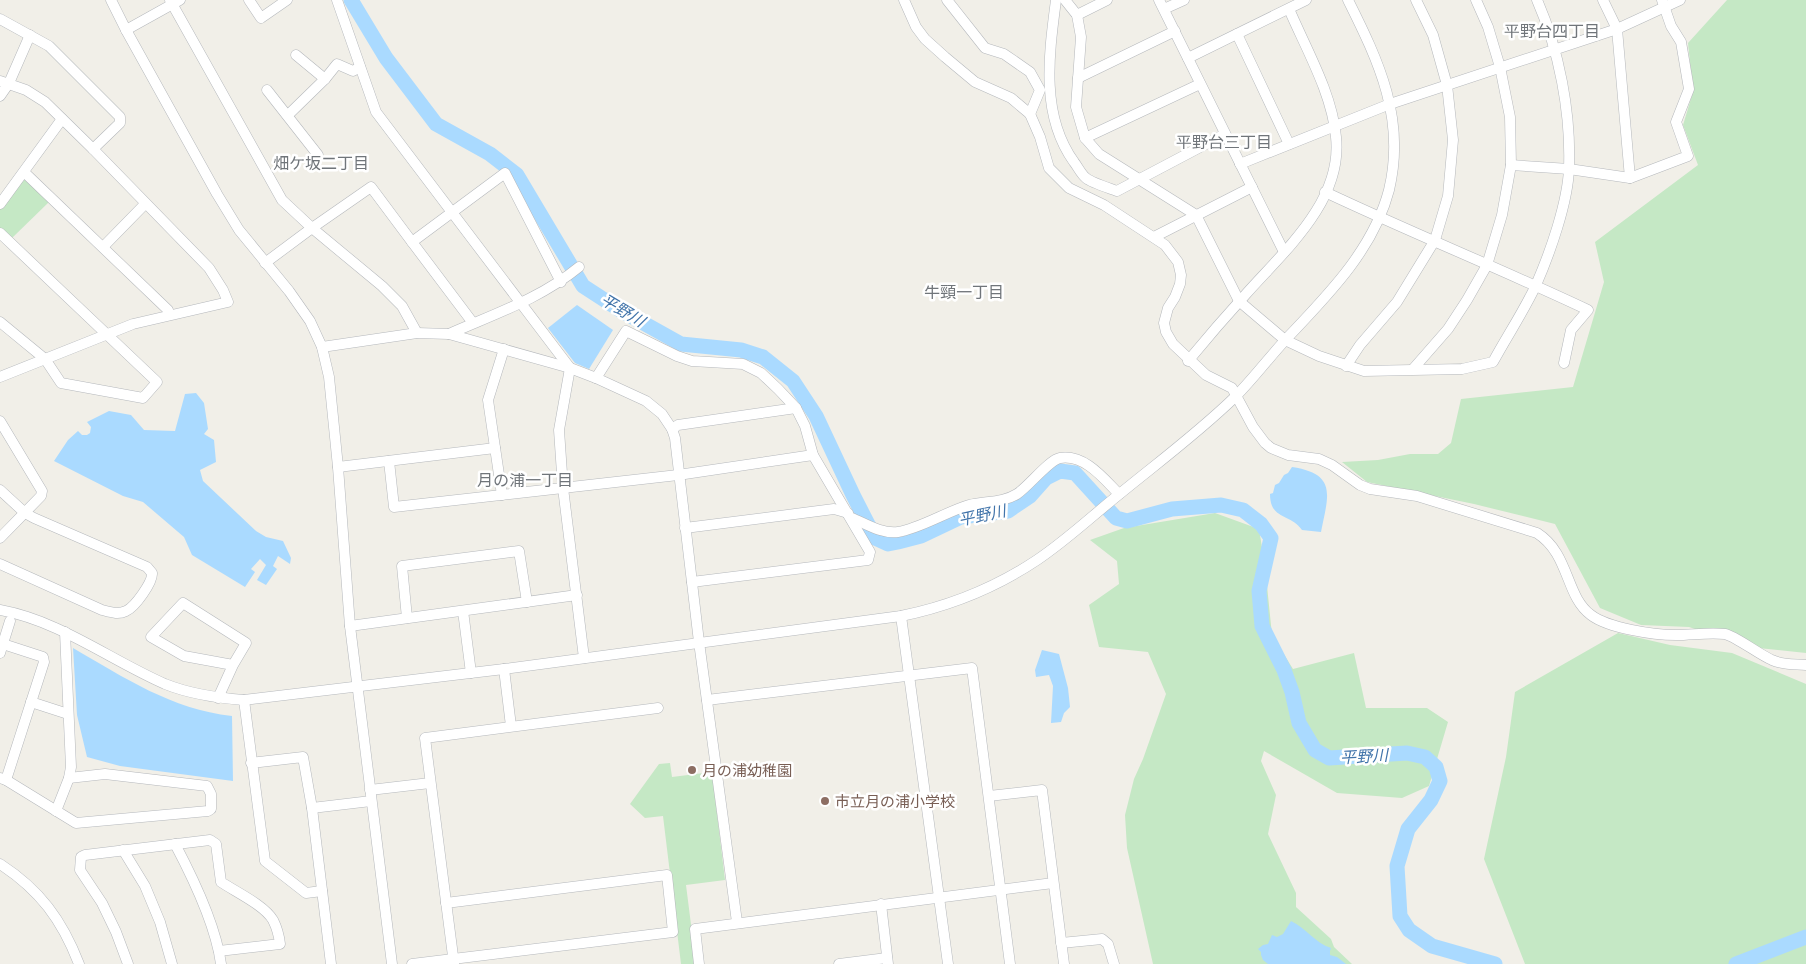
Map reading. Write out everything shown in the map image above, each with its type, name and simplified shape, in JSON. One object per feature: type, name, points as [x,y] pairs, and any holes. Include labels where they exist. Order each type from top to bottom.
[{"type":"street","points":[[111,0],[238,230],[289,291],[310,321],[322,347],[329,377],[350,626],[392,964]]},
{"type":"street","points":[[249,0],[261,18],[287,0]]},
{"type":"street","points":[[337,0],[376,112],[570,368],[559,430],[563,488],[584,658]]},
{"type":"street","points":[[904,0],[916,27],[925,39],[975,82],[1011,98],[1030,114],[1040,137],[1049,168],[1069,188],[1104,205],[1165,244],[1178,262],[1181,274],[1180,284],[1168,308],[1164,324],[1166,332],[1173,344],[1188,360],[1206,375],[1232,388],[1259,436],[1271,448],[1278,452],[1319,459],[1332,465],[1370,490],[1417,496],[1537,534],[1556,550],[1580,603],[1589,614],[1600,621],[1618,627],[1663,634],[1728,635],[1773,661],[1806,666]]},
{"type":"street","points":[[947,0],[985,48],[1004,54],[1030,72],[1040,90],[1030,114]]},
{"type":"street","points":[[1056,0],[1049,62],[1053,114],[1059,136],[1069,155],[1086,178],[1117,191],[1225,134]]},
{"type":"street","points":[[1065,0],[1077,15],[1081,37],[1076,107],[1085,138],[1099,154],[1196,215],[1239,301],[1285,340],[1346,366],[1372,371],[1462,369],[1494,362],[1536,285],[1556,231],[1569,169],[1567,117],[1563,83],[1544,16],[1537,0]]},
{"type":"street","points":[[1077,15],[1107,0]]},
{"type":"street","points":[[1184,0],[1162,5],[1284,252]]},
{"type":"street","points":[[1188,58],[1306,0]]},
{"type":"street","points":[[0,610],[17,613],[65,632],[164,683],[186,692],[218,698],[244,700],[504,669],[901,616],[928,610],[981,592],[1037,560],[1087,522],[1204,426],[1236,396],[1285,340],[1329,294],[1355,261],[1379,218],[1389,190],[1395,146],[1390,104],[1380,67],[1348,0]]},
{"type":"street","points":[[1346,366],[1360,345],[1397,302],[1435,240],[1448,196],[1453,140],[1446,85],[1433,35],[1416,0]]},
{"type":"street","points":[[1413,369],[1448,329],[1487,265],[1502,215],[1510,165],[1510,117],[1500,67],[1488,27],[1476,0]]},
{"type":"street","points":[[1602,0],[1616,29],[1630,178]]},
{"type":"street","points":[[1240,164],[1390,104],[1616,29],[1663,3],[1680,0]]},
{"type":"street","points":[[126,30],[174,1],[282,200],[312,228],[382,286],[402,306],[417,332]]},
{"type":"street","points":[[1510,165],[1569,169],[1630,178],[1688,156],[1676,122],[1689,89],[1683,51],[1681,42],[1671,26],[1663,3]]},
{"type":"street","points":[[1188,360],[1299,236],[1314,216],[1333,173],[1337,139],[1328,98],[1289,9]]},
{"type":"street","points":[[0,19],[49,46],[120,117],[120,123],[93,148]]},
{"type":"street","points":[[1078,78],[1175,31]]},
{"type":"street","points":[[1237,34],[1289,144]]},
{"type":"street","points":[[0,96],[4,82],[30,35]]},
{"type":"street","points":[[296,55],[325,79]]},
{"type":"street","points":[[288,116],[325,79],[337,64],[353,71],[360,67]]},
{"type":"street","points":[[0,377],[132,324],[228,302],[209,268],[145,204],[93,148],[45,102],[26,90],[4,82]]},
{"type":"street","points":[[1085,138],[1200,84]]},
{"type":"street","points":[[267,90],[318,156]]},
{"type":"street","points":[[0,204],[62,119]]},
{"type":"street","points":[[24,172],[168,310],[170,315]]},
{"type":"street","points":[[412,242],[505,174],[561,282]]},
{"type":"street","points":[[266,263],[371,187],[473,323]]},
{"type":"street","points":[[1154,237],[1252,187]]},
{"type":"street","points":[[1326,192],[1379,218],[1435,240],[1588,310],[1571,330],[1564,364]]},
{"type":"street","points":[[103,248],[145,204]]},
{"type":"street","points":[[0,233],[157,382],[143,398],[61,383],[45,359],[0,322]]},
{"type":"street","points":[[449,334],[520,304],[561,282],[578,267]]},
{"type":"street","points":[[596,378],[626,331],[677,356],[692,361],[743,364],[761,373],[796,408],[805,426],[813,455],[870,552],[868,560],[692,582]]},
{"type":"street","points":[[322,347],[417,332],[449,334],[570,368],[646,401],[662,414],[672,429],[737,922]]},
{"type":"street","points":[[502,495],[488,400],[504,349]]},
{"type":"street","points":[[672,429],[678,426],[796,408]]},
{"type":"street","points":[[0,421],[42,491],[41,496],[0,538]]},
{"type":"street","points":[[338,467],[495,448]]},
{"type":"street","points":[[389,461],[394,507],[678,475],[813,455]]},
{"type":"street","points":[[686,528],[834,508],[885,532],[900,532],[970,504],[1008,499],[1029,486],[1058,458],[1067,458],[1088,464],[1119,494]]},
{"type":"street","points":[[0,490],[25,513],[147,567],[152,573],[152,579],[143,593],[127,611],[115,614],[102,610],[0,564]]},
{"type":"street","points":[[407,618],[402,566],[519,551],[526,602]]},
{"type":"street","points":[[350,626],[577,596]]},
{"type":"street","points":[[218,698],[233,665],[246,643],[183,603],[152,636],[184,656],[233,665]]},
{"type":"street","points":[[463,611],[471,673]]},
{"type":"street","points":[[901,616],[948,964]]},
{"type":"street","points":[[10,621],[2,648],[43,657],[44,662],[3,779],[76,823],[208,811],[211,809],[212,794],[207,786],[105,774],[69,778]]},
{"type":"street","points":[[56,811],[69,778],[71,767],[65,632]]},
{"type":"street","points":[[707,700],[972,668],[1010,964]]},
{"type":"street","points":[[504,669],[511,726]]},
{"type":"street","points":[[244,700],[265,861],[306,893],[322,891]]},
{"type":"street","points":[[31,702],[68,714]]},
{"type":"street","points":[[454,962],[425,738],[658,708]]},
{"type":"street","points":[[252,762],[303,757],[312,808],[331,964]]},
{"type":"street","points":[[370,790],[430,783]]},
{"type":"street","points":[[989,796],[1042,790],[1064,964]]},
{"type":"street","points":[[312,808],[371,801]]},
{"type":"street","points":[[128,964],[116,932],[102,903],[80,870],[81,857],[210,840],[216,844],[221,882],[272,918],[277,929],[280,944],[219,951]]},
{"type":"street","points":[[175,844],[192,876],[219,951],[221,964]]},
{"type":"street","points":[[123,850],[145,886],[160,922],[172,964]]},
{"type":"street","points":[[0,864],[36,892],[55,915],[70,941],[79,964]]},
{"type":"street","points":[[412,964],[454,962],[673,932],[667,875],[446,903]]},
{"type":"street","points":[[699,964],[694,929],[1053,882]]},
{"type":"street","points":[[839,964],[888,961],[881,904]]},
{"type":"street","points":[[1061,943],[1102,939],[1108,944],[1114,964]]},
{"type":"green space","points":[[1727,0],[1806,0],[1806,653],[1749,647],[1689,627],[1641,625],[1600,608],[1555,524],[1474,504],[1367,482],[1342,462],[1378,460],[1410,454],[1438,454],[1451,443],[1461,399],[1573,387],[1604,282],[1595,242],[1698,165],[1683,125],[1693,92],[1688,43]]},
{"type":"green space","points":[[23,179],[26,179],[50,201],[12,238],[0,228],[0,209]]},
{"type":"green space","points":[[1215,513],[1259,529],[1272,635],[1293,669],[1354,653],[1366,708],[1427,708],[1448,722],[1429,786],[1402,798],[1337,793],[1264,751],[1261,761],[1276,795],[1268,834],[1296,893],[1296,907],[1331,939],[1334,947],[1352,964],[1153,964],[1127,848],[1125,815],[1134,779],[1166,694],[1148,652],[1099,647],[1089,605],[1119,584],[1117,561],[1090,540],[1124,528]]},
{"type":"green space","points":[[1618,633],[1670,645],[1732,653],[1806,684],[1806,964],[1525,964],[1484,859],[1506,757],[1515,692]]},
{"type":"green space","points":[[670,763],[672,777],[712,772],[725,880],[686,885],[696,964],[681,964],[663,816],[645,818],[630,804],[659,764]]},
{"type":"water","points":[[577,305],[613,330],[589,369],[575,363],[548,328]]},
{"type":"water","points":[[196,393],[204,403],[208,429],[204,434],[214,440],[216,462],[200,470],[203,481],[256,531],[266,537],[283,541],[291,558],[290,564],[278,556],[273,566],[277,569],[266,585],[257,580],[266,565],[260,559],[251,569],[255,572],[245,587],[192,555],[184,537],[143,502],[123,496],[54,461],[68,440],[78,431],[82,435],[90,433],[91,427],[87,422],[109,411],[131,415],[144,430],[175,431],[185,394]]},
{"type":"water","points":[[1292,467],[1307,470],[1317,475],[1323,481],[1327,497],[1321,532],[1302,530],[1273,508],[1270,494],[1273,493],[1275,485],[1279,483]]},
{"type":"water","points":[[73,648],[149,691],[189,707],[232,716],[233,781],[120,766],[87,757],[77,715]]},
{"type":"water","points":[[1042,650],[1059,654],[1068,688],[1070,707],[1064,713],[1061,722],[1051,723],[1053,686],[1049,675],[1036,677],[1035,670]]},
{"type":"water","points":[[1291,921],[1320,943],[1331,948],[1330,955],[1337,957],[1346,964],[1268,964],[1263,960],[1258,949],[1268,944],[1272,935],[1277,937],[1283,934]]},
{"type":"waterway","name":"平野川","points":[[351,0],[386,58],[436,124],[490,154],[517,175],[583,286],[620,310],[681,344],[741,350],[763,357],[793,381],[816,416],[875,538],[888,544],[898,542],[921,536],[961,517],[1008,511],[1030,496],[1046,478],[1060,471],[1075,473],[1116,518],[1127,521],[1172,509],[1221,505],[1243,510],[1261,524],[1271,538],[1259,591],[1262,626],[1284,670],[1292,692],[1299,723],[1315,750],[1329,758],[1407,753],[1425,757],[1436,767],[1440,781],[1431,800],[1408,829],[1397,866],[1400,916],[1409,930],[1432,946],[1495,964]]},
{"type":"waterway","name":"平野川","points":[[1736,964],[1806,937]]},
{"type":"place","name":"月の浦幼稚園","points":[[692,770]]},
{"type":"place","name":"市立月の浦小学校","points":[[825,801]]},
{"type":"district","name":"平野台四丁目","points":[[1552,31]]},
{"type":"district","name":"平野台三丁目","points":[[1224,142]]},
{"type":"district","name":"畑ケ坂二丁目","points":[[321,163]]},
{"type":"district","name":"牛頸一丁目","points":[[964,292]]},
{"type":"district","name":"月の浦一丁目","points":[[525,480]]}]
